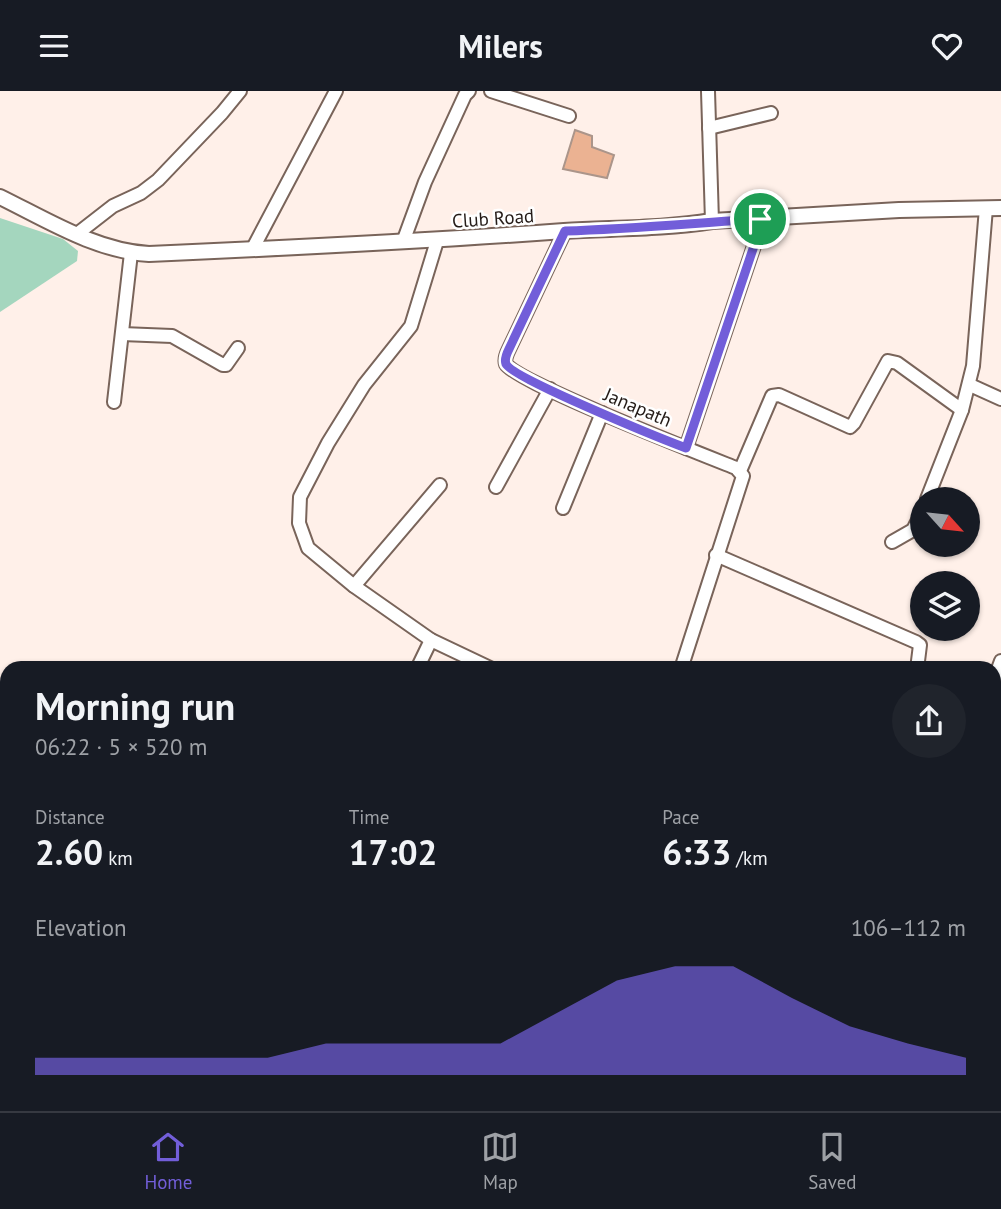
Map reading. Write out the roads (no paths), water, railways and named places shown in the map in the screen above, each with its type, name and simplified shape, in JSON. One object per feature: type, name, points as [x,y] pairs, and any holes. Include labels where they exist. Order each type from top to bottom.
[{"type":"street","points":[[77,234],[113,206],[141,193],[168,171],[240,91]]},
{"type":"street","points":[[252,250],[336,91]]},
{"type":"street","points":[[403,242],[434,161],[469,91]]},
{"type":"street","points":[[491,91],[569,117]]},
{"type":"street","points":[[709,91],[712,221]]},
{"type":"street","points":[[709,128],[771,113]]},
{"type":"street","name":"Club Road","points":[[0,197],[77,234],[116,250],[131,253],[437,241],[899,210],[1001,208]]},
{"type":"street","points":[[932,487],[970,385],[978,320],[986,208]]},
{"type":"street","points":[[686,448],[760,219]]},
{"type":"street","name":"Janapath","points":[[565,231],[505,358],[506,364],[511,370],[602,413],[740,471]]},
{"type":"street","points":[[437,241],[411,326],[355,397],[300,497],[299,523],[308,548],[354,586],[431,640],[475,661]]},
{"type":"street","points":[[114,402],[131,253]]},
{"type":"street","points":[[122,334],[173,336],[223,365],[229,362],[238,348]]},
{"type":"street","points":[[683,661],[716,555],[742,483],[743,476],[740,471],[772,395],[779,395],[850,427],[888,361],[897,363],[962,410]]},
{"type":"street","points":[[970,385],[1001,399]]},
{"type":"street","points":[[496,487],[550,389]]},
{"type":"street","points":[[563,508],[602,413]]},
{"type":"street","points":[[354,586],[440,485]]},
{"type":"street","points":[[892,542],[910,532]]},
{"type":"street","points":[[716,555],[916,642],[920,645],[918,661]]},
{"type":"street","points":[[421,661],[431,640]]}]
